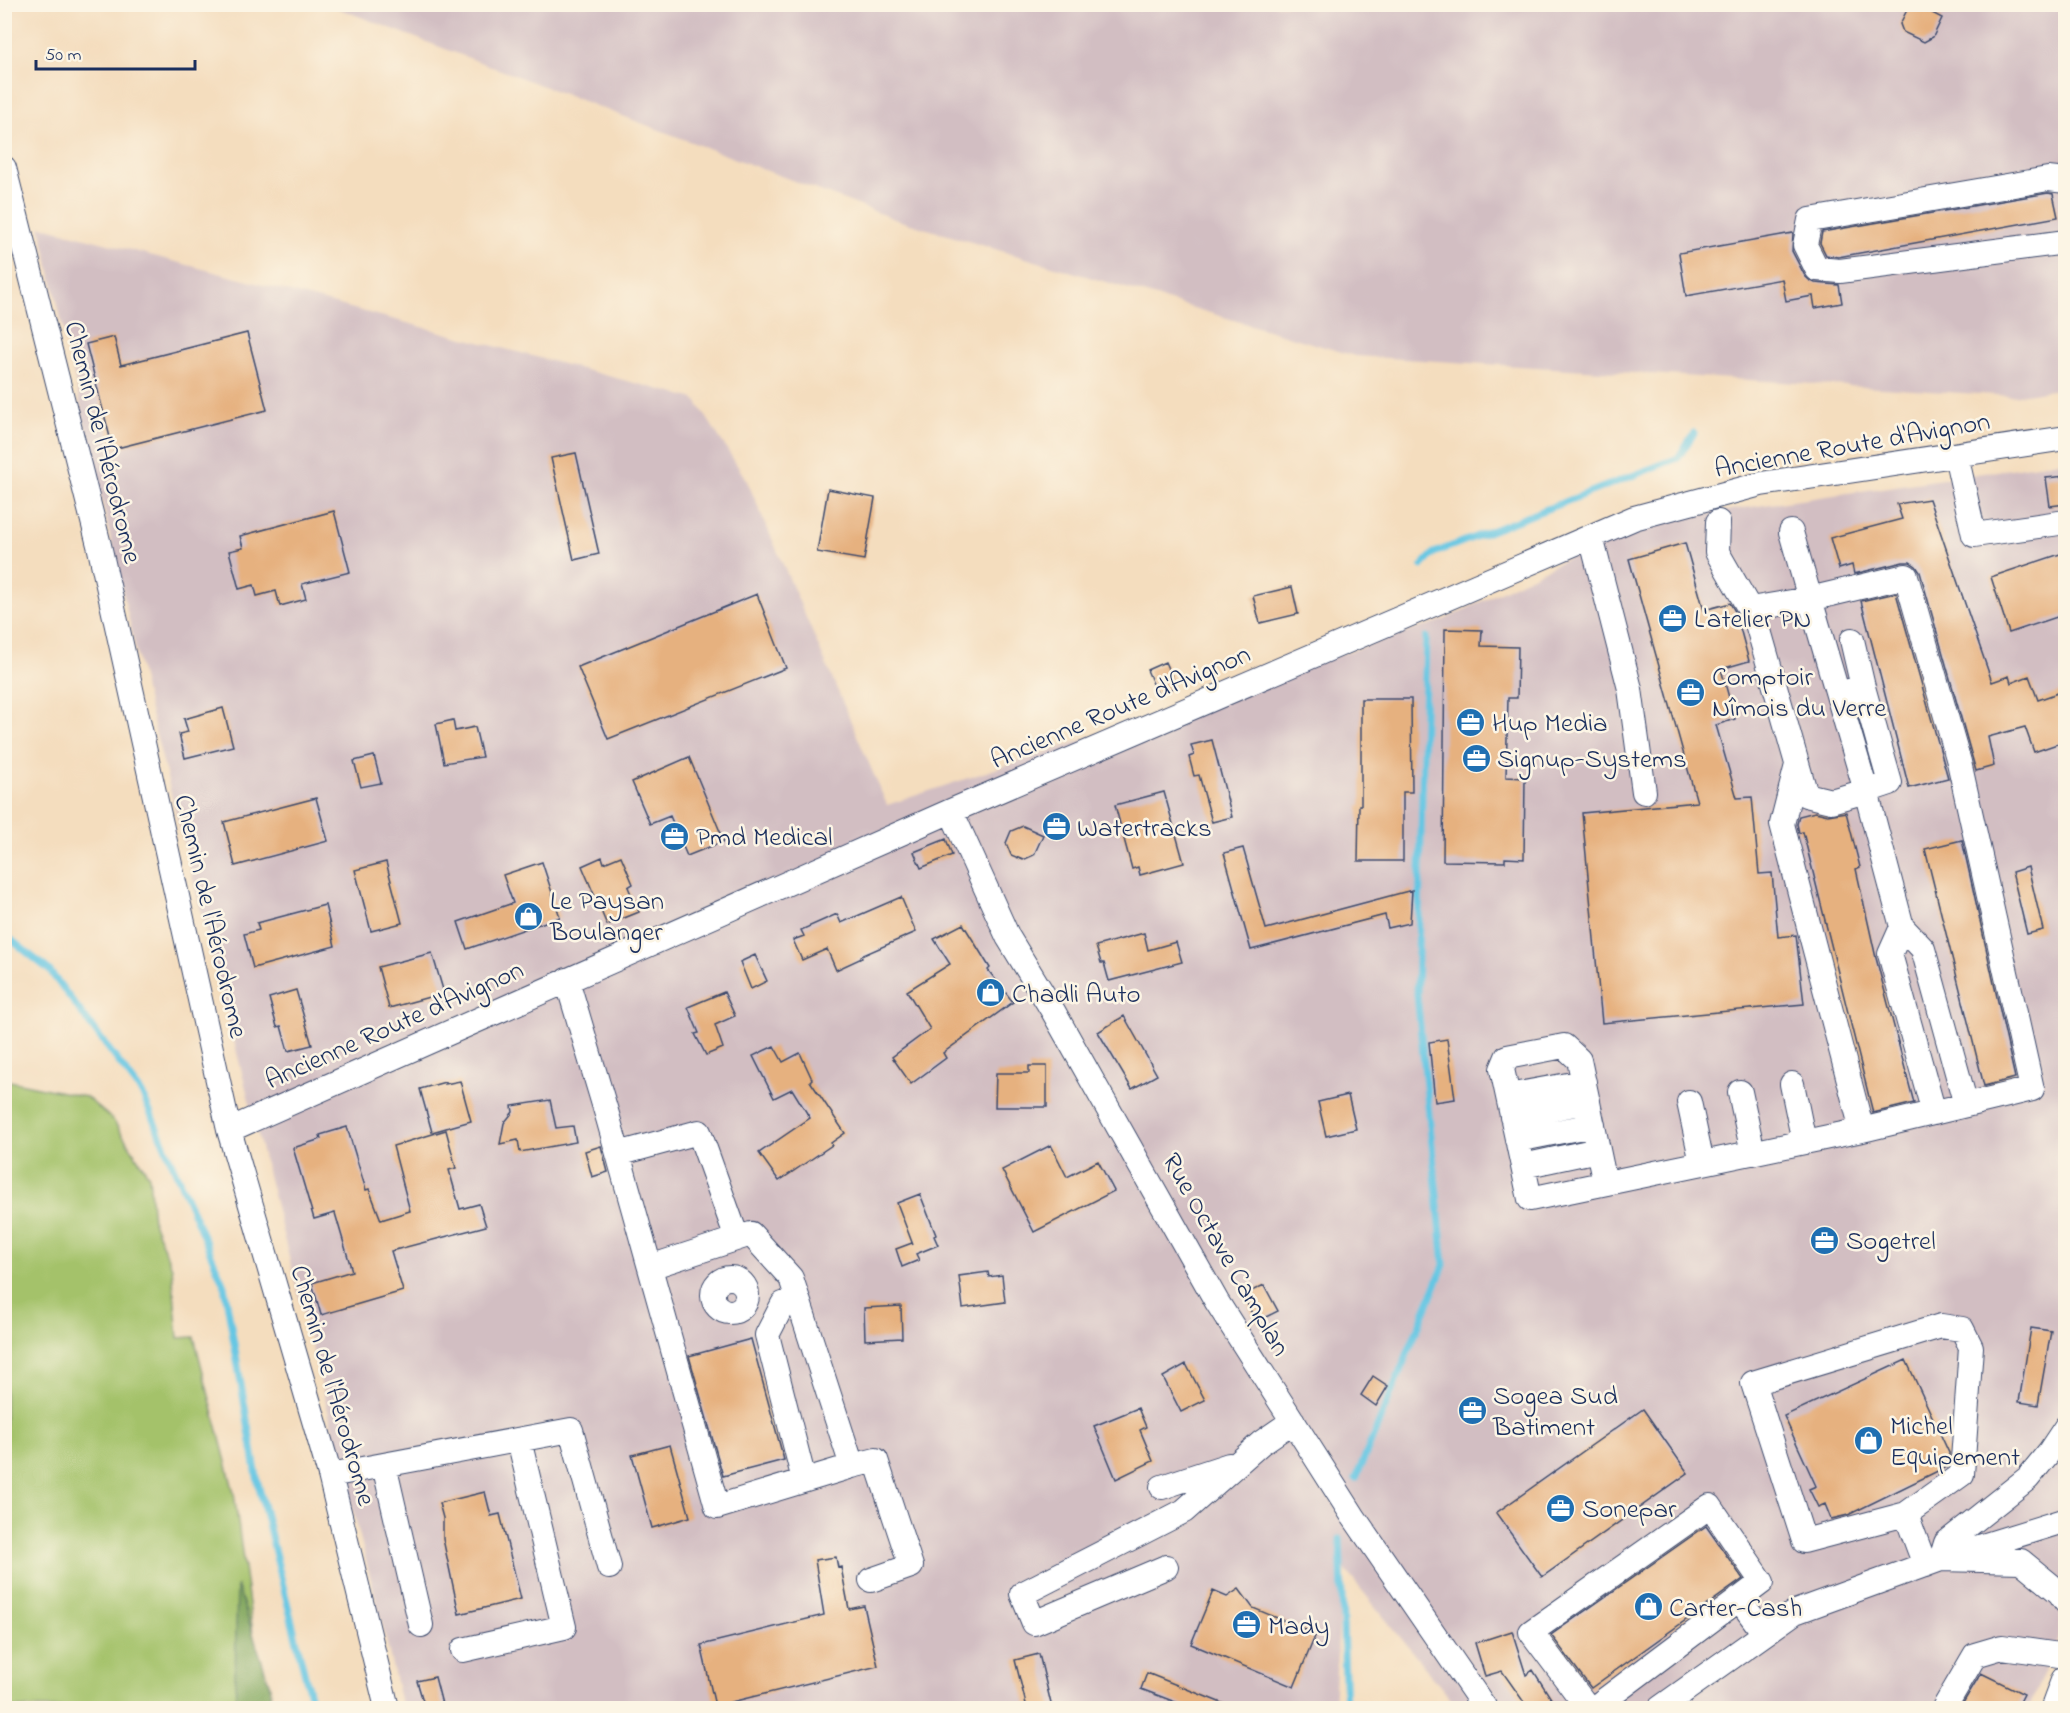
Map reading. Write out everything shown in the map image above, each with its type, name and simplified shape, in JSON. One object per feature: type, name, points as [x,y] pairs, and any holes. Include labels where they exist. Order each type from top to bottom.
[{"type":"main road","points":[[2056,1708],[2066,1681]]},
{"type":"street","name":"Chemin de l'Aérodrome","points":[[4,168],[99,545],[229,1130],[330,1475],[387,1708]]},
{"type":"street","points":[[2066,181],[2048,179],[1810,220],[1805,245],[1817,269],[1840,271],[2066,242]]},
{"type":"street","name":"Ancienne Route d'Avignon","points":[[229,1130],[951,811],[1635,518],[1761,484],[2066,438]]},
{"type":"street","points":[[1956,455],[1974,535],[2066,522]]},
{"type":"street","points":[[1712,498],[1718,522],[1731,549],[1744,599],[1756,620],[1806,795],[1831,801],[1890,783],[1852,640]]},
{"type":"street","points":[[1791,532],[1866,791],[1902,927],[1923,949],[1966,1105]]},
{"type":"street","points":[[1591,537],[1630,689],[1644,792]]},
{"type":"street","points":[[1605,1183],[1579,1060],[1564,1046],[1507,1057],[1502,1069],[1530,1199],[1862,1130],[2032,1089],[1959,762],[1906,576],[1810,599],[1744,599]]},
{"type":"street","points":[[1838,693],[1863,687]]},
{"type":"street","points":[[1797,765],[1782,824],[1862,1130]]},
{"type":"street","name":"Rue Octave Camplan","points":[[951,811],[1008,937],[1053,1011],[1217,1302],[1353,1516],[1485,1708]]},
{"type":"street","points":[[1902,927],[1890,954],[1934,1113]]},
{"type":"street","points":[[567,980],[717,1507],[876,1460],[911,1566],[871,1580]]},
{"type":"street","points":[[1792,1084],[1804,1142]]},
{"type":"street","points":[[1512,1118],[1586,1091]]},
{"type":"street","points":[[1740,1092],[1753,1152]]},
{"type":"street","points":[[1689,1102],[1702,1163]]},
{"type":"street","points":[[1512,1118],[1593,1125]]},
{"type":"street","points":[[618,1154],[699,1132],[731,1240],[729,1277]]},
{"type":"street","points":[[1523,1166],[1598,1150]]},
{"type":"street","points":[[650,1267],[751,1234],[792,1278],[852,1466]]},
{"type":"street","points":[[798,1299],[783,1304],[767,1335],[804,1480]]},
{"type":"street","points":[[1941,1326],[1962,1329],[1971,1347],[1962,1474],[1906,1514],[1803,1541],[1753,1383],[1941,1326]]},
{"type":"street","points":[[1166,1567],[1034,1623],[1022,1594],[1128,1542],[1184,1511],[1261,1443],[1293,1421]]},
{"type":"street","points":[[1933,1562],[1946,1543],[2028,1478],[2066,1427]]},
{"type":"street","points":[[330,1475],[571,1430],[609,1567]]},
{"type":"street","points":[[463,1650],[564,1627],[519,1440]]},
{"type":"street","points":[[1162,1487],[1240,1461]]},
{"type":"street","points":[[384,1465],[422,1625]]},
{"type":"street","points":[[1588,1708],[1531,1632],[1710,1506],[1762,1582],[1594,1708]]},
{"type":"street","points":[[1906,1514],[1933,1562]]},
{"type":"street","points":[[1660,1708],[1795,1612],[1933,1562],[2066,1520]]},
{"type":"street","points":[[1933,1562],[2021,1561],[2060,1593],[2066,1602]]},
{"type":"street","points":[[1740,1599],[1764,1634]]},
{"type":"street","points":[[1944,1708],[1975,1655],[2002,1647],[2066,1656]]},
{"type":"shaded area","points":[[329,5],[2065,5],[2065,388],[2012,396],[1355,356],[897,220]]},
{"type":"shaded area","points":[[40,226],[695,399],[747,481],[887,805],[1444,620],[1636,524],[2065,461],[2066,1579],[2058,1638],[2029,1708],[1458,1708],[1342,1566],[1334,1708],[402,1708],[147,699]]},
{"type":"green space","points":[[5,1080],[86,1097],[113,1120],[149,1176],[153,1222],[172,1268],[178,1338],[194,1337],[234,1493],[263,1708],[5,1708]]},
{"type":"green space","points":[[237,1585],[269,1683],[274,1708],[238,1708],[235,1685]]},
{"type":"building","points":[[1910,4],[1915,4],[1942,18],[1933,37],[1924,42],[1903,32],[1900,24]]},
{"type":"building","points":[[2053,194],[2058,217],[1838,257],[1826,255],[1820,243],[1822,232]]},
{"type":"building","points":[[1793,233],[1792,251],[1805,276],[1815,283],[1839,285],[1842,303],[1815,308],[1813,296],[1786,301],[1782,279],[1686,296],[1679,253]]},
{"type":"building","points":[[247,333],[267,410],[113,449],[86,344],[114,337],[121,365]]},
{"type":"building","points":[[576,453],[599,554],[574,560],[551,458]]},
{"type":"building","points":[[2066,476],[2066,504],[2050,506],[2046,478]]},
{"type":"building","points":[[828,489],[875,498],[864,560],[817,552]]},
{"type":"building","points":[[1929,499],[1992,682],[2009,676],[2011,683],[2029,676],[2038,700],[2066,690],[2066,741],[2034,752],[2025,727],[1988,737],[1994,766],[1976,771],[1920,572],[1916,566],[1910,562],[1903,562],[1854,574],[1852,565],[1839,569],[1830,538],[1902,519],[1897,504]]},
{"type":"building","points":[[334,511],[350,572],[302,584],[306,599],[280,606],[276,591],[257,596],[254,585],[239,589],[229,551],[243,548],[240,536]]},
{"type":"building","points":[[1685,543],[1704,610],[1730,603],[1736,613],[1749,661],[1721,669],[1735,719],[1716,725],[1737,798],[1752,797],[1759,874],[1772,873],[1778,937],[1796,935],[1804,1004],[1602,1023],[1582,813],[1697,802],[1629,559]]},
{"type":"building","points":[[2066,552],[2066,614],[2009,633],[1991,577]]},
{"type":"building","points":[[1292,587],[1298,614],[1260,623],[1253,596]]},
{"type":"building","points":[[1896,593],[1948,778],[1909,788],[1861,601]]},
{"type":"building","points":[[757,594],[786,668],[608,739],[578,667]]},
{"type":"building","points":[[1445,629],[1482,630],[1481,646],[1518,647],[1517,698],[1508,698],[1506,777],[1525,778],[1524,859],[1505,858],[1505,862],[1443,861]]},
{"type":"building","points":[[1165,662],[1174,682],[1171,683],[1173,688],[1158,695],[1147,670]]},
{"type":"building","points":[[1361,699],[1411,699],[1412,792],[1403,792],[1403,861],[1358,861],[1359,805],[1361,805]]},
{"type":"building","points":[[223,708],[233,746],[185,758],[179,734],[188,732],[184,719]]},
{"type":"building","points":[[453,720],[455,731],[475,727],[482,757],[444,763],[436,724]]},
{"type":"building","points":[[1212,740],[1232,817],[1212,822],[1199,775],[1194,776],[1189,757],[1194,755],[1191,745]]},
{"type":"building","points":[[374,756],[381,783],[361,787],[354,761]]},
{"type":"building","points":[[689,757],[724,841],[687,856],[670,816],[650,824],[632,782]]},
{"type":"building","points":[[1164,792],[1184,863],[1140,875],[1138,867],[1132,869],[1115,805]]},
{"type":"building","points":[[316,798],[328,841],[235,866],[224,822]]},
{"type":"building","points":[[1815,812],[1828,815],[1846,812],[1860,867],[1856,869],[1876,958],[1914,1103],[1873,1113],[1803,832],[1799,833],[1797,824],[1799,816]]},
{"type":"building","points":[[1023,826],[1043,835],[1034,855],[1023,860],[1011,855],[1006,843],[1011,831]]},
{"type":"building","points":[[946,839],[952,855],[921,868],[914,852]]},
{"type":"building","points":[[1962,840],[2015,1078],[1984,1086],[1925,849]]},
{"type":"building","points":[[1243,848],[1266,929],[1412,890],[1410,923],[1388,928],[1385,915],[1251,950],[1224,853]]},
{"type":"building","points":[[621,856],[633,884],[628,887],[639,912],[607,925],[582,866],[602,857],[604,863]]},
{"type":"building","points":[[386,862],[402,923],[371,931],[355,870]]},
{"type":"building","points":[[542,862],[560,917],[467,949],[458,922],[513,903],[503,875]]},
{"type":"building","points":[[2028,867],[2043,930],[2027,934],[2012,872]]},
{"type":"building","points":[[901,897],[916,932],[861,956],[862,958],[836,970],[827,949],[802,960],[793,940],[804,936],[801,930],[837,914],[841,923]]},
{"type":"building","points":[[325,905],[335,946],[253,968],[244,934],[259,930],[257,923]]},
{"type":"building","points":[[963,924],[990,968],[988,970],[1013,1002],[943,1053],[946,1058],[911,1084],[892,1057],[930,1029],[907,991],[950,964],[934,939]]},
{"type":"building","points":[[1144,933],[1148,950],[1176,942],[1182,962],[1109,981],[1096,946]]},
{"type":"building","points":[[432,953],[444,993],[389,1008],[378,967]]},
{"type":"building","points":[[755,955],[767,981],[751,989],[740,962]]},
{"type":"building","points":[[296,990],[312,1045],[288,1051],[281,1026],[277,1027],[269,998]]},
{"type":"building","points":[[724,992],[735,1016],[715,1025],[723,1048],[706,1055],[695,1034],[699,1033],[688,1007]]},
{"type":"building","points":[[1124,1016],[1157,1075],[1132,1089],[1098,1032]]},
{"type":"building","points":[[1447,1039],[1455,1099],[1435,1102],[1429,1042]]},
{"type":"building","points":[[774,1046],[783,1062],[800,1053],[812,1079],[810,1081],[845,1133],[831,1143],[832,1145],[779,1181],[759,1153],[810,1118],[792,1089],[774,1098],[753,1056]]},
{"type":"building","points":[[1029,1066],[1047,1066],[1047,1107],[995,1107],[996,1073],[1029,1073]]},
{"type":"building","points":[[460,1081],[471,1121],[432,1132],[420,1089],[445,1082],[445,1084]]},
{"type":"building","points":[[1348,1095],[1356,1129],[1326,1136],[1318,1102]]},
{"type":"building","points":[[550,1100],[556,1128],[573,1126],[576,1142],[520,1152],[518,1140],[500,1144],[504,1123],[513,1112],[512,1106]]},
{"type":"building","points":[[347,1127],[366,1190],[369,1189],[381,1220],[410,1211],[393,1146],[446,1130],[456,1168],[449,1170],[460,1209],[479,1204],[486,1226],[391,1251],[403,1291],[321,1315],[312,1283],[352,1271],[335,1213],[314,1219],[293,1148],[321,1139],[320,1135]]},
{"type":"building","points":[[1051,1145],[1067,1177],[1098,1161],[1114,1191],[1034,1232],[1002,1170]]},
{"type":"building","points":[[601,1146],[608,1172],[592,1177],[585,1151]]},
{"type":"building","points":[[920,1194],[938,1245],[916,1254],[919,1260],[902,1267],[896,1249],[912,1243],[913,1245],[897,1203]]},
{"type":"building","points":[[988,1272],[989,1277],[1002,1275],[1005,1302],[963,1308],[959,1276]]},
{"type":"building","points":[[1264,1285],[1278,1311],[1256,1322],[1243,1295]]},
{"type":"building","points":[[901,1306],[902,1338],[865,1340],[864,1308]]},
{"type":"building","points":[[2031,1328],[2051,1331],[2038,1405],[2019,1402]]},
{"type":"building","points":[[751,1339],[784,1460],[723,1476],[689,1356]]},
{"type":"building","name":"Michel Equipement","points":[[1906,1360],[1949,1453],[1948,1466],[1848,1515],[1831,1519],[1825,1504],[1818,1507],[1809,1489],[1816,1486],[1784,1416]]},
{"type":"building","points":[[1186,1364],[1205,1400],[1181,1412],[1163,1377]]},
{"type":"building","points":[[1373,1376],[1388,1386],[1376,1406],[1361,1395]]},
{"type":"building","points":[[1138,1408],[1146,1427],[1140,1430],[1153,1461],[1116,1479],[1094,1426]]},
{"type":"building","points":[[1643,1409],[1688,1473],[1542,1577],[1496,1513]]},
{"type":"building","points":[[670,1445],[690,1517],[652,1528],[632,1455]]},
{"type":"building","points":[[485,1492],[491,1516],[500,1514],[521,1599],[459,1614],[443,1539],[443,1518],[439,1503]]},
{"type":"building","name":"Carter-Cash","points":[[1706,1526],[1743,1579],[1591,1688],[1551,1635]]},
{"type":"building","points":[[836,1557],[838,1568],[841,1567],[849,1609],[864,1606],[878,1666],[715,1706],[701,1645],[824,1615],[815,1560]]},
{"type":"building","points":[[1239,1589],[1253,1608],[1316,1634],[1294,1687],[1191,1644],[1213,1591],[1227,1597]]},
{"type":"building","points":[[1512,1631],[1526,1675],[1533,1670],[1552,1700],[1540,1708],[1528,1708],[1502,1671],[1485,1676],[1475,1643]]},
{"type":"building","points":[[1039,1654],[1052,1708],[1027,1708],[1015,1660]]},
{"type":"building","points":[[1147,1673],[1234,1708],[1191,1708],[1141,1689]]},
{"type":"building","points":[[1981,1673],[2024,1694],[2017,1708],[1963,1708],[1965,1704],[1963,1703]]},
{"type":"building","points":[[435,1677],[443,1708],[425,1708],[417,1681]]},
{"type":"waterway","points":[[1422,566],[1434,553],[1678,458],[1694,433]]},
{"type":"waterway","points":[[1356,1478],[1444,1265],[1417,995],[1426,637]]},
{"type":"waterway","points":[[4,934],[49,970],[142,1093],[224,1285],[258,1483],[313,1708]]},
{"type":"waterway","points":[[1340,1539],[1346,1708]]},
{"type":"place","name":"L'atelier PN","points":[[1673,618]]},
{"type":"place","name":"Comptoir Nîmois du Verre","points":[[1691,692]]},
{"type":"place","name":"Hup Media","points":[[1471,722]]},
{"type":"place","name":"Signup-Systems","points":[[1476,758]]},
{"type":"place","name":"Watertracks","points":[[1056,827]]},
{"type":"place","name":"Pmd Medical","points":[[675,836]]},
{"type":"place","name":"Le Paysan Boulanger","points":[[529,916]]},
{"type":"place","name":"Chadli Auto","points":[[991,993]]},
{"type":"place","name":"Sogetrel","points":[[1825,1240]]},
{"type":"place","name":"Sogea Sud Batiment","points":[[1472,1411]]},
{"type":"place","name":"Michel Equipement","points":[[1869,1441]]},
{"type":"place","name":"Sonepar","points":[[1561,1508]]},
{"type":"place","name":"Carter-Cash","points":[[1648,1607]]},
{"type":"place","name":"Mady","points":[[1247,1625]]}]
